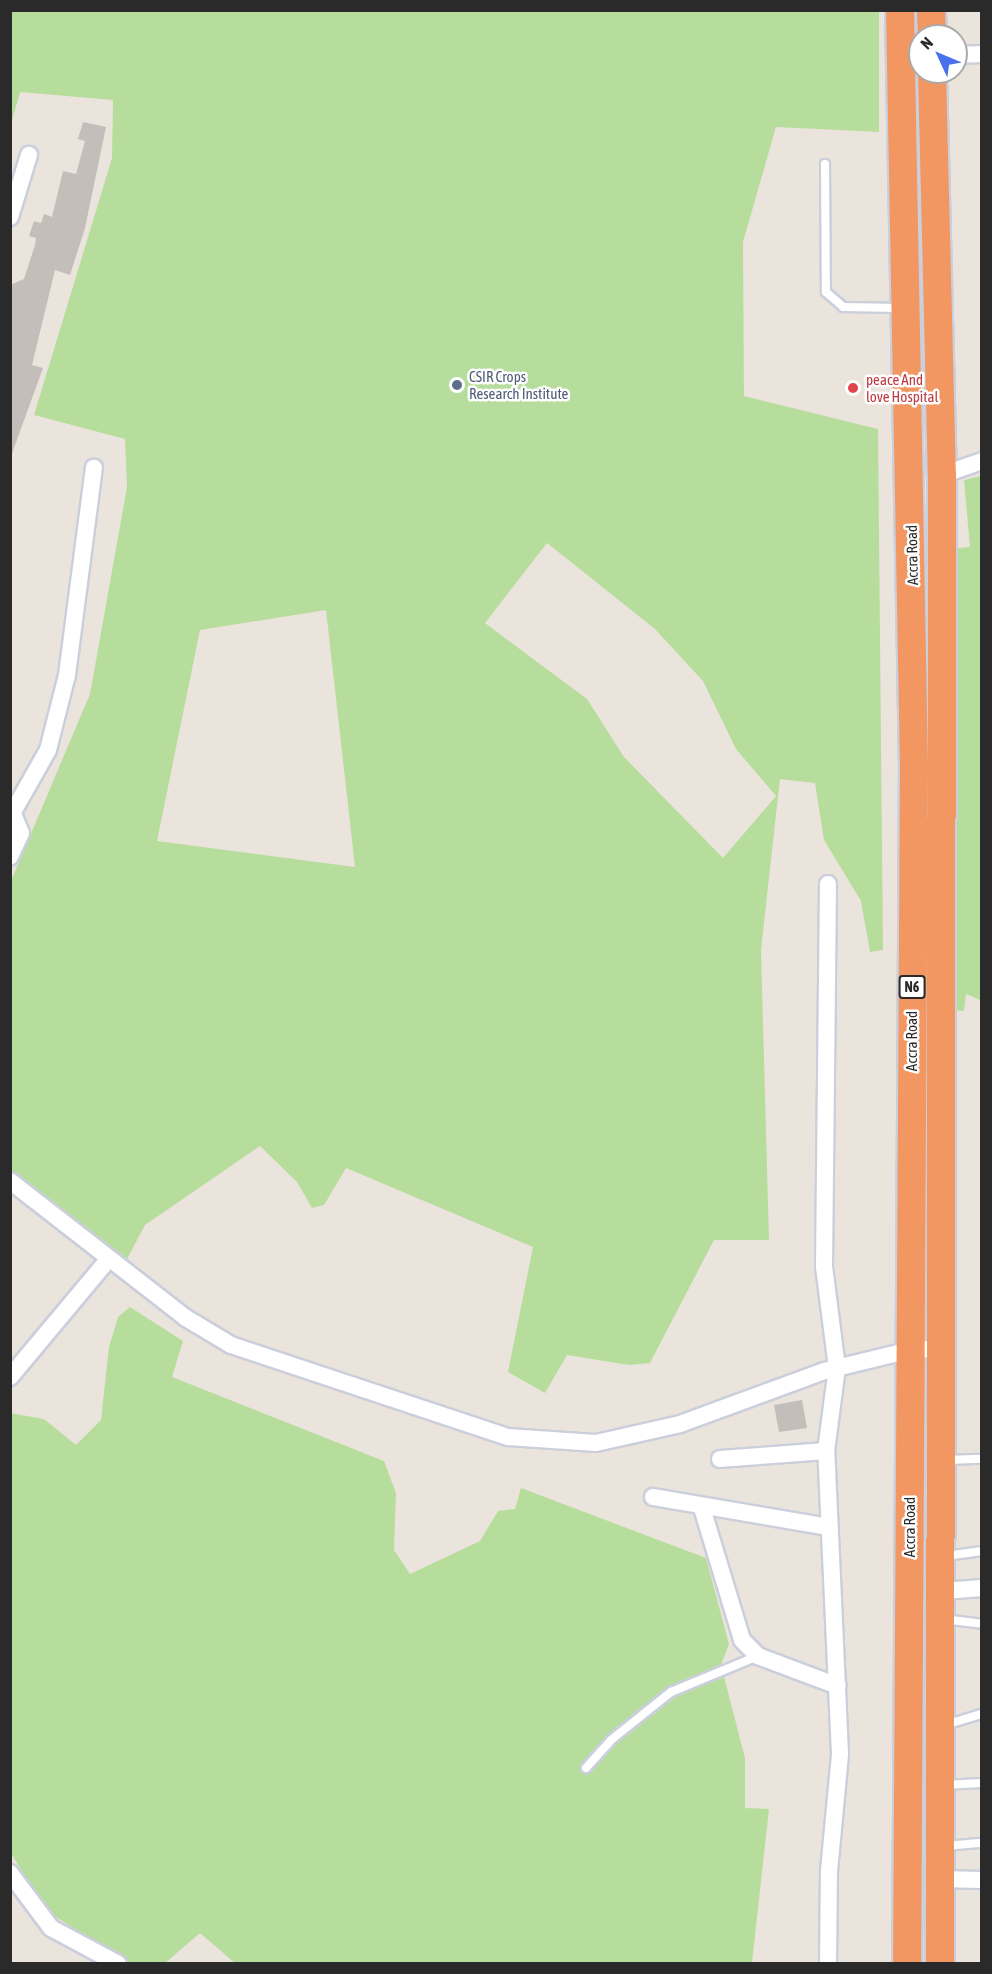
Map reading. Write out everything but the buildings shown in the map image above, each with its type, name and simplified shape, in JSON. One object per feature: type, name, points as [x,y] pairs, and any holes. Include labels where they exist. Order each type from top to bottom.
[{"type":"highway","name":"Accra Road","points":[[900,10],[914,766],[907,1964]]},
{"type":"highway","name":"Accra Road","points":[[932,84],[942,475],[944,1348],[940,1964]]},
{"type":"street","points":[[10,217],[29,155]]},
{"type":"street","points":[[942,475],[981,461]]},
{"type":"street","points":[[10,857],[21,833],[12,808],[48,750],[69,664],[94,468]]},
{"type":"street","points":[[828,884],[824,1266],[837,1368],[826,1451],[840,1754],[829,1871],[828,1964]]},
{"type":"street","points":[[10,1181],[108,1260],[231,1345],[508,1437],[553,1444],[596,1443],[680,1424],[837,1368],[910,1350],[944,1348]]},
{"type":"street","points":[[10,1377],[108,1260]]},
{"type":"street","points":[[720,1459],[826,1451]]},
{"type":"street","points":[[653,1497],[702,1508],[830,1527]]},
{"type":"street","points":[[702,1508],[731,1617],[758,1656],[838,1686]]},
{"type":"street","points":[[942,1591],[981,1588]]},
{"type":"street","points":[[10,1873],[51,1929],[118,1964]]},
{"type":"street","points":[[941,1879],[981,1880]]},
{"type":"lane","points":[[825,164],[826,291],[843,307],[906,308]]},
{"type":"lane","points":[[943,1460],[981,1460]]},
{"type":"lane","points":[[942,1557],[981,1551]]},
{"type":"lane","points":[[942,1618],[981,1624]]},
{"type":"lane","points":[[586,1768],[610,1740],[671,1692],[758,1656]]},
{"type":"lane","points":[[942,1726],[981,1714]]},
{"type":"lane","points":[[942,1785],[981,1783]]},
{"type":"lane","points":[[942,1846],[981,1843]]},
{"type":"green space","points":[[10,11],[879,11],[879,132],[776,127],[743,242],[744,396],[878,429],[883,950],[870,952],[861,901],[824,840],[815,783],[780,779],[761,950],[769,1240],[714,1240],[650,1363],[629,1365],[567,1355],[545,1393],[508,1372],[533,1247],[346,1168],[324,1205],[312,1208],[297,1182],[260,1146],[145,1225],[127,1259],[11,1171],[11,881],[90,694],[127,487],[125,439],[34,415],[112,158],[113,100],[20,92],[11,124]],"holes":[[[547,543],[655,629],[703,681],[736,749],[776,796],[723,858],[624,757],[587,699],[485,623]],[[326,610],[355,867],[157,841],[200,630]]]},
{"type":"green space","points":[[981,476],[982,1001],[966,994],[964,1011],[948,1010],[948,549],[970,547],[964,480]]},
{"type":"green space","points":[[130,1307],[183,1341],[172,1377],[384,1461],[396,1493],[394,1550],[410,1574],[480,1541],[498,1511],[515,1509],[521,1488],[706,1558],[729,1644],[721,1665],[745,1758],[745,1808],[769,1809],[752,1963],[235,1963],[200,1933],[165,1963],[129,1963],[45,1910],[11,1853],[10,1413],[44,1419],[76,1445],[101,1420],[109,1347],[118,1317]]},
{"type":"place","name":"CSIR Crops Research Institute","points":[[457,385]]},
{"type":"place","name":"peace And love Hospital","points":[[853,388]]}]
